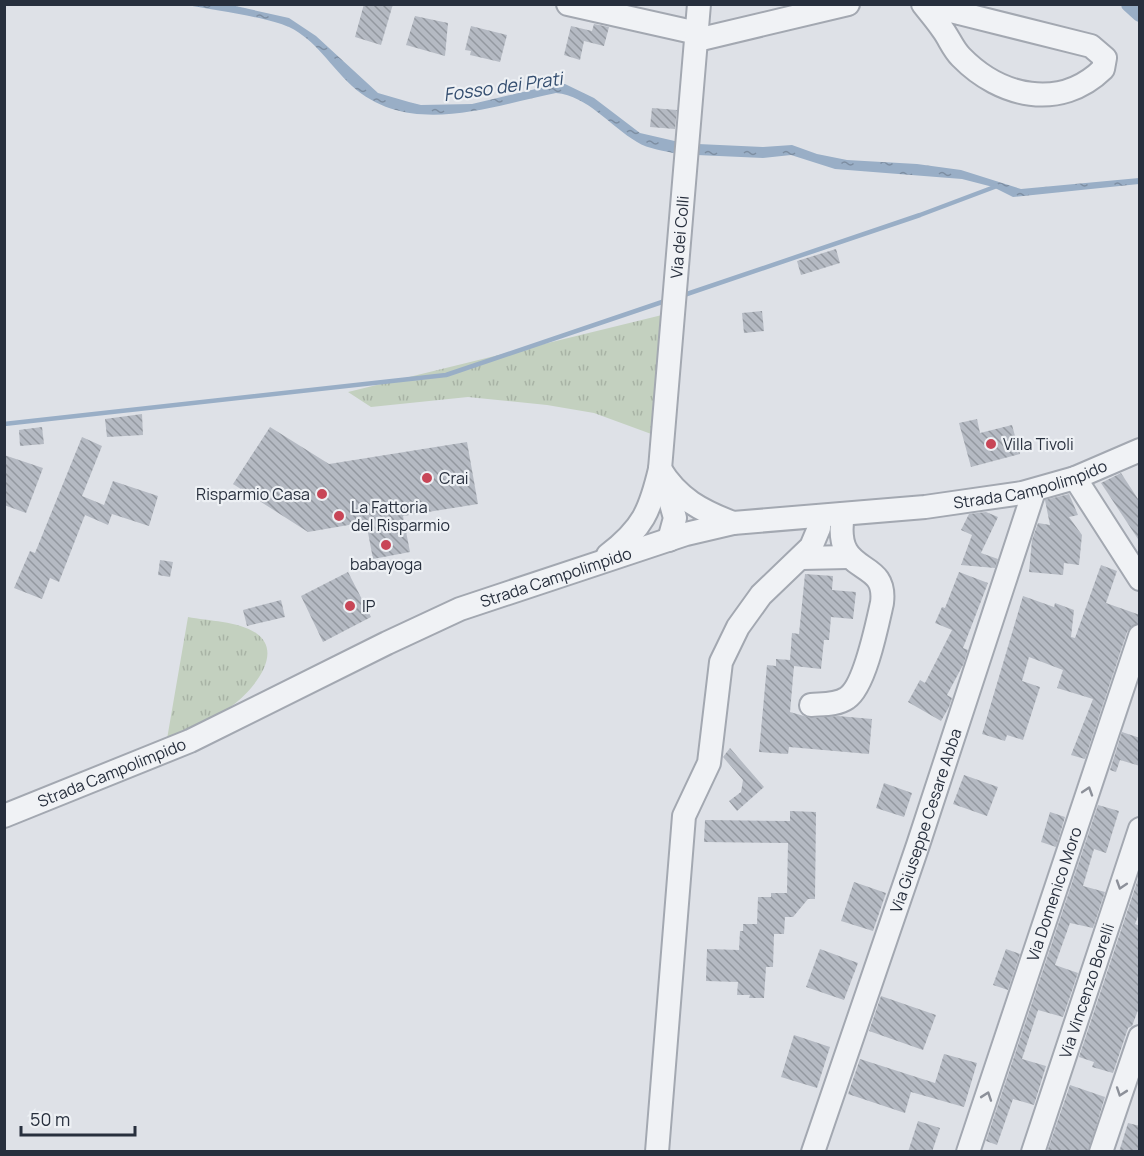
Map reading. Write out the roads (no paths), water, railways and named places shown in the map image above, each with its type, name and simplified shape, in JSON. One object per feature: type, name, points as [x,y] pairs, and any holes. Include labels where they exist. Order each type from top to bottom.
[{"type":"street","points":[[568,4],[697,36],[848,4]]},
{"type":"street","name":"Via dei Colli","points":[[597,563],[630,537],[644,521],[652,502],[660,469],[688,157],[699,4]]},
{"type":"street","points":[[923,4],[1090,46],[1105,57],[1103,69],[1088,84],[1068,93],[1041,95],[1008,89],[974,69],[959,55],[923,4]]},
{"type":"street","name":"Strada Campolimpido","points":[[4,816],[190,741],[446,615],[597,563],[733,523],[925,507],[1034,490],[1075,478],[1140,450]]},
{"type":"street","points":[[660,469],[674,489],[688,502],[733,523]]},
{"type":"street","name":"Via dei Colli","points":[[660,469],[674,508],[674,524],[669,540]]},
{"type":"street","points":[[1075,478],[1140,579]]},
{"type":"street","name":"Via Giuseppe Cesare Abba","points":[[813,1152],[914,856],[1034,490]]},
{"type":"street","points":[[843,514],[841,541],[848,557]]},
{"type":"street","points":[[657,1152],[684,816],[709,763],[721,662],[738,627],[761,595],[802,558],[817,538],[819,517]]},
{"type":"street","points":[[802,558],[848,557],[869,570],[881,584],[881,609],[861,677],[854,692],[841,702],[811,705]]},
{"type":"street","name":"Via Domenico Moro","points":[[968,1152],[1140,636]]},
{"type":"street","name":"Via Vincenzo Borelli","points":[[1033,1152],[1140,829]]},
{"type":"street","points":[[1101,1152],[1140,1037]]},
{"type":"water","points":[[187,5],[231,5],[289,18],[316,36],[378,93],[421,105],[472,104],[565,84],[594,98],[640,133],[679,142],[678,154],[641,144],[589,106],[568,95],[556,93],[451,114],[399,111],[375,102],[352,86],[315,46],[299,32],[289,27],[254,17]]},
{"type":"water","points":[[698,144],[763,147],[792,145],[817,154],[847,160],[917,164],[961,170],[1021,189],[1139,178],[1139,184],[1013,197],[993,187],[962,179],[835,169],[791,155],[763,158],[697,155]]},
{"type":"waterway","points":[[1129,4],[1140,14]]},
{"type":"waterway","points":[[681,296],[920,215],[997,186]]},
{"type":"waterway","points":[[4,424],[446,375],[668,300]]},
{"type":"place","name":"Villa Tivoli","points":[[991,444]]},
{"type":"place","name":"Crai","points":[[427,478]]},
{"type":"place","name":"Risparmio Casa","points":[[322,494]]},
{"type":"place","name":"La Fattoria del Risparmio","points":[[339,516]]},
{"type":"place","name":"babayoga","points":[[386,545]]},
{"type":"place","name":"IP","points":[[350,606]]},
{"type":"water label","name":"Fosso dei Prati","points":[[503,87]]}]
